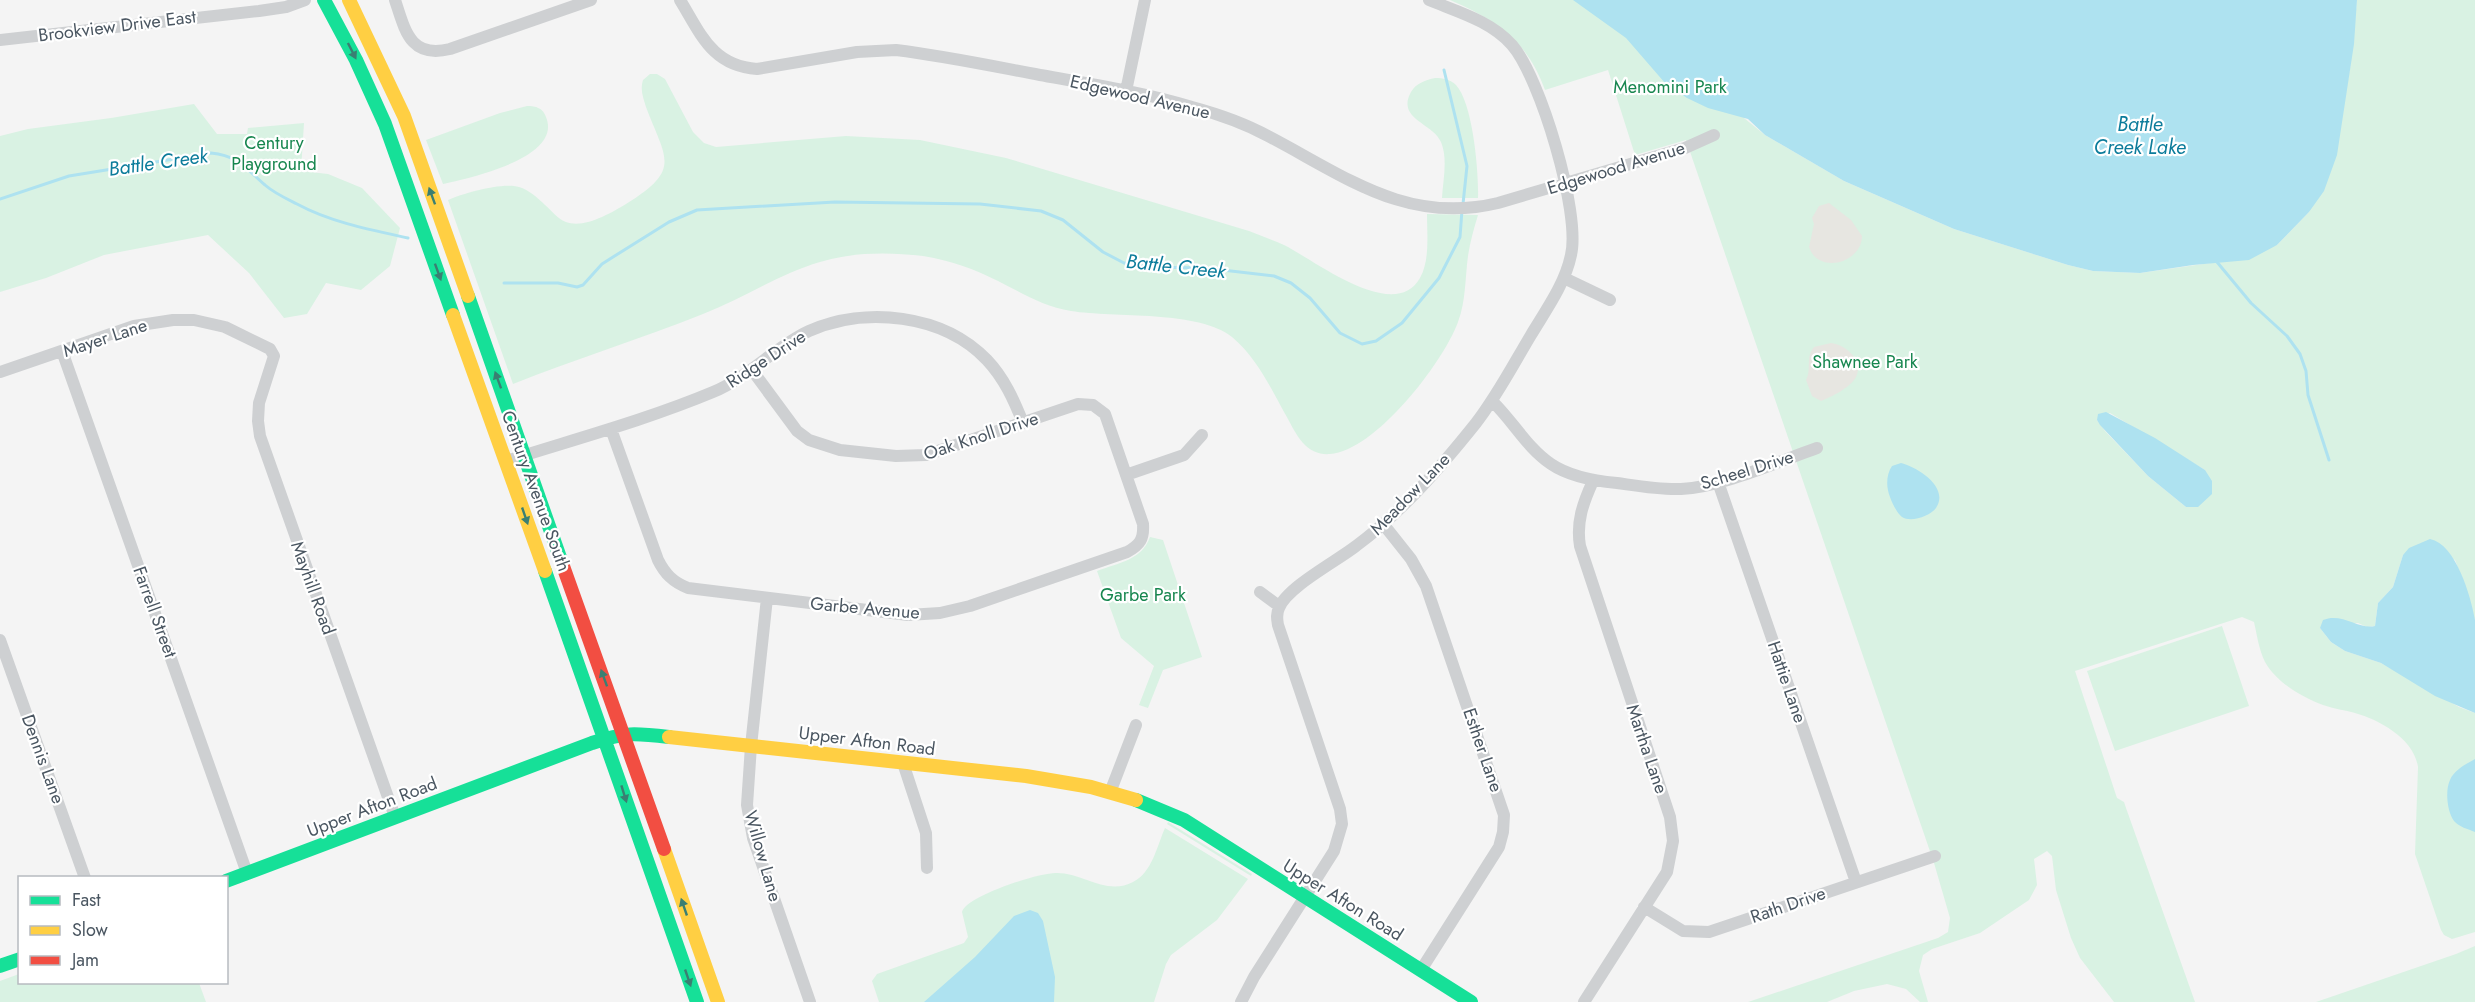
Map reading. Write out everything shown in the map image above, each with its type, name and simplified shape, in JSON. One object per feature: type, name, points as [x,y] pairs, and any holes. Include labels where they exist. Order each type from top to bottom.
[{"type":"main road","name":"Century Avenue South","points":[[324,0],[356,60],[385,124],[697,1002]]},
{"type":"main road","name":"Century Avenue South","points":[[349,0],[404,116],[718,1002]]},
{"type":"main road","name":"Upper Afton Road","points":[[228,880],[623,733],[903,763],[1111,790],[1158,807],[1184,820],[1471,1002]]},
{"type":"main road","points":[[0,966],[18,960]]},
{"type":"street","name":"Brookview Drive East","points":[[0,40],[259,11],[286,7],[305,0]]},
{"type":"street","points":[[395,0],[411,41],[421,48],[435,52],[450,49],[591,0]]},
{"type":"street","name":"Edgewood Avenue","points":[[680,0],[714,51],[723,60],[744,68],[757,69],[876,49],[896,50],[1126,91],[1190,106],[1252,128],[1344,179],[1384,196],[1427,206],[1471,208],[1692,146],[1713,135]]},
{"type":"street","points":[[1126,91],[1145,0]]},
{"type":"street","name":"Meadow Lane","points":[[1279,606],[1294,590],[1384,525],[1461,440],[1492,401],[1564,278],[1571,255],[1574,233],[1565,183],[1538,92],[1523,60],[1511,44],[1487,24],[1429,0]]},
{"type":"street","points":[[1564,278],[1610,300]]},
{"type":"street","name":"Ridge Drive","points":[[506,461],[611,429],[711,393],[730,385],[806,332],[858,317],[875,316],[916,322],[949,333],[986,358],[1007,387],[1023,423]]},
{"type":"street","name":"Mayer Lane","points":[[0,372],[134,326],[164,321],[194,320],[225,327],[270,349],[274,356]]},
{"type":"street","name":"Farrell Street","points":[[62,351],[248,873]]},
{"type":"street","name":"Mayhill Road","points":[[274,356],[259,403],[260,436],[395,817]]},
{"type":"street","name":"Oak Knoll Drive","points":[[752,370],[785,418],[796,431],[809,440],[840,450],[896,456],[926,455],[1078,404],[1093,405],[1105,414],[1126,474]]},
{"type":"street","name":"Scheel Drive","points":[[1492,401],[1510,418],[1531,447],[1542,457],[1554,466],[1593,481],[1681,489],[1718,482],[1817,448]]},
{"type":"street","name":"Garbe Avenue","points":[[611,429],[663,570],[675,582],[688,588],[908,615],[933,614],[970,606],[1086,567],[1136,547],[1144,533],[1143,524],[1126,474]]},
{"type":"street","points":[[1126,474],[1184,455],[1202,435]]},
{"type":"street","name":"Martha Lane","points":[[1584,1002],[1667,872],[1673,841],[1670,817],[1580,546],[1578,521],[1593,481]]},
{"type":"street","name":"Hattie Lane","points":[[1718,482],[1856,882]]},
{"type":"street","name":"Esther Lane","points":[[1384,525],[1411,559],[1426,586],[1504,815],[1499,847],[1420,970]]},
{"type":"street","points":[[1241,1002],[1254,977],[1334,851],[1342,824],[1340,809],[1278,625],[1276,616],[1279,606],[1260,592]]},
{"type":"street","name":"Willow Lane","points":[[767,598],[747,805],[753,838],[810,1002]]},
{"type":"street","name":"Dennis Lane","points":[[0,640],[84,876]]},
{"type":"street","points":[[1111,790],[1136,725]]},
{"type":"street","points":[[903,763],[926,833],[927,868]]},
{"type":"street","name":"Rath Drive","points":[[1644,907],[1683,931],[1709,932],[1935,856]]},
{"type":"green space","points":[[1450,0],[1697,0],[1744,118],[1765,135],[1844,181],[1954,229],[2093,271],[2140,273],[2217,262],[2277,245],[2309,212],[2343,107],[2350,68],[2357,0],[2475,0],[2475,622],[2467,591],[2455,560],[2421,543],[2403,555],[2393,587],[2378,603],[2375,626],[2367,627],[2358,623],[2320,628],[2331,642],[2345,651],[2381,663],[2459,707],[2475,713],[2475,932],[2452,939],[2444,935],[2441,930],[2415,854],[2418,767],[2410,748],[2403,739],[2375,720],[2315,702],[2283,683],[2265,662],[2254,622],[2242,617],[2075,671],[2117,798],[2124,802],[2195,1002],[2114,1002],[2080,958],[2071,938],[2056,890],[2052,856],[2047,851],[2034,859],[2037,885],[2029,900],[1980,933],[1932,949],[1923,955],[1919,971],[1928,1002],[1920,1002],[1906,989],[1887,984],[1854,991],[1827,1002],[1748,1002],[1938,938],[1948,932],[1950,918],[1934,863],[1686,140],[1635,155],[1608,70],[1545,90],[1538,73],[1519,45],[1496,24]],"holes":[[[2110,413],[2205,470],[2186,507],[2148,476],[2097,420]]]},
{"type":"green space","points":[[650,74],[657,74],[665,79],[693,132],[704,143],[716,147],[846,136],[920,140],[1006,158],[1249,231],[1284,245],[1333,274],[1373,291],[1392,294],[1408,290],[1420,278],[1427,255],[1427,214],[1478,215],[1469,251],[1461,314],[1438,360],[1405,402],[1367,438],[1348,449],[1330,454],[1315,452],[1303,443],[1255,362],[1232,337],[1217,328],[1155,316],[1089,313],[1061,309],[1033,299],[961,266],[933,258],[910,255],[858,255],[820,262],[790,273],[703,314],[513,384],[448,200],[493,187],[519,187],[533,195],[560,219],[573,224],[597,219],[626,204],[656,182],[662,172],[664,162],[663,152],[642,94],[643,80]]},
{"type":"green space","points":[[1435,78],[1446,79],[1456,85],[1467,107],[1476,156],[1478,198],[1442,198],[1445,162],[1441,142],[1408,109],[1408,101],[1413,89],[1422,82]]},
{"type":"green space","name":"Century Playground","points":[[194,104],[217,134],[247,134],[248,128],[304,123],[301,171],[328,174],[362,188],[400,228],[390,266],[361,290],[326,283],[307,314],[284,318],[249,273],[208,235],[104,255],[46,278],[0,292],[0,136],[28,129]]},
{"type":"green space","points":[[527,106],[539,108],[546,117],[548,131],[541,144],[528,155],[511,164],[443,184],[426,140],[500,113]]},
{"type":"green space","name":"Garbe Park","points":[[1150,537],[1163,540],[1202,657],[1163,670],[1148,708],[1139,705],[1154,666],[1121,638],[1097,571],[1135,556],[1146,545]]},
{"type":"green space","points":[[2222,626],[2249,706],[2115,751],[2087,671]]},
{"type":"green space","points":[[1168,822],[1252,874],[1251,876],[1167,824]]},
{"type":"green space","points":[[1165,828],[1248,879],[1217,920],[1171,955],[1154,1002],[879,1002],[872,981],[877,974],[964,943],[968,937],[962,912],[976,899],[989,892],[1036,876],[1057,873],[1104,885],[1123,886],[1140,878],[1145,872]]},
{"type":"green space","points":[[2475,946],[2475,1002],[2316,1002],[2456,954]]},
{"type":"green space","points":[[18,974],[18,984],[199,984],[206,1002],[0,1002],[0,981]]},
{"type":"sand","points":[[1829,203],[1851,220],[1862,236],[1860,245],[1848,259],[1830,263],[1814,256],[1809,247],[1814,224],[1812,218],[1819,206]]},
{"type":"sand","points":[[1837,344],[1852,354],[1856,359],[1858,371],[1849,385],[1821,401],[1812,396],[1806,380],[1810,355],[1814,347]]},
{"type":"water","name":"Battle Creek Lake","points":[[1573,0],[2357,0],[2354,44],[2337,155],[2324,191],[2309,212],[2277,245],[2249,260],[2140,273],[2093,271],[2068,265],[1954,229],[1844,181],[1765,135],[1748,119],[1708,108],[1687,98],[1665,83],[1626,38]]},
{"type":"water","points":[[2106,412],[2155,438],[2205,470],[2212,481],[2212,494],[2198,507],[2186,507],[2148,476],[2100,425],[2097,420],[2098,414]]},
{"type":"water","points":[[1901,463],[1923,473],[1939,493],[1936,508],[1925,516],[1906,519],[1900,515],[1892,502],[1887,481],[1892,466]]},
{"type":"water","points":[[2430,539],[2439,543],[2455,561],[2473,610],[2475,620],[2475,713],[2435,696],[2381,663],[2345,651],[2331,642],[2320,628],[2323,620],[2330,618],[2344,619],[2363,626],[2375,626],[2378,603],[2393,587],[2403,555],[2409,548]]},
{"type":"water","points":[[2475,759],[2475,832],[2454,821],[2448,807],[2447,795],[2448,784],[2454,773]]},
{"type":"water","points":[[1030,910],[1038,913],[1043,921],[1055,977],[1054,1002],[924,1002],[975,957],[1014,916]]},
{"type":"waterway","name":"Battle Creek","points":[[1444,70],[1467,166],[1463,204]]},
{"type":"waterway","name":"Battle Creek","points":[[0,199],[69,176],[211,153],[235,160],[272,191],[323,216],[408,238]]},
{"type":"waterway","name":"Battle Creek","points":[[504,283],[558,283],[577,287],[583,285],[602,264],[669,222],[697,210],[835,202],[980,204],[1041,211],[1063,220],[1103,252],[1124,263],[1148,267],[1205,268],[1274,276],[1291,283],[1310,298],[1340,333],[1362,344],[1376,341],[1402,323],[1439,278],[1460,237],[1462,210]]},
{"type":"waterway","points":[[2217,262],[2251,303],[2287,336],[2300,354],[2306,371],[2308,395],[2329,460]]},
{"type":"traffic: fast","points":[[324,0],[356,60],[385,124],[453,315]]},
{"type":"traffic: fast","points":[[468,296],[563,566]]},
{"type":"traffic: fast","points":[[545,571],[697,1002]]},
{"type":"traffic: fast","points":[[228,880],[592,743],[630,734],[669,737]]},
{"type":"traffic: fast","points":[[1136,800],[1184,820],[1471,1002]]},
{"type":"traffic: fast","points":[[0,966],[18,960]]},
{"type":"traffic: slow","points":[[349,0],[404,116],[468,296]]},
{"type":"traffic: slow","points":[[453,315],[545,571]]},
{"type":"traffic: slow","points":[[669,737],[1026,776],[1091,787],[1136,800]]},
{"type":"traffic: slow","points":[[664,849],[718,1002]]},
{"type":"traffic: jam","points":[[563,566],[664,849]]},
{"type":"park label","name":"Menomini Park","points":[[1670,87]]},
{"type":"park label","name":"Shawnee Park","points":[[1865,362]]}]
